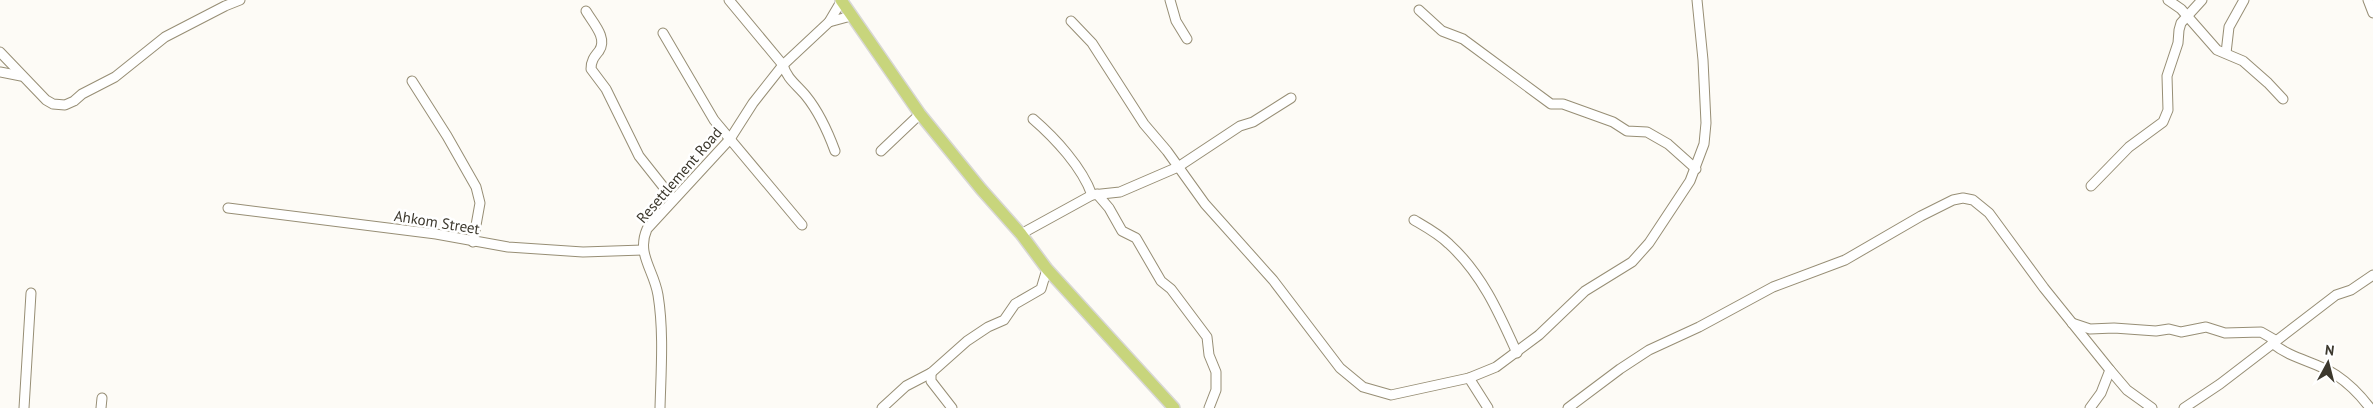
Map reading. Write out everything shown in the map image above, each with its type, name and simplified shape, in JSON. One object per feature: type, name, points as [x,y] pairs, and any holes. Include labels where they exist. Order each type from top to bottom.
[{"type":"main road","points":[[841,0],[920,114],[981,189],[1021,234],[1048,269],[1174,408]]},
{"type":"street","points":[[0,52],[35,91],[53,104],[64,105],[115,77],[165,37],[224,6],[240,0]]},
{"type":"street","points":[[729,0],[783,65],[786,75],[807,97],[828,132],[835,151]]},
{"type":"street","name":"Resettlement Road","points":[[642,250],[642,240],[647,229],[730,140],[753,103],[783,65],[829,22],[841,0]]},
{"type":"street","points":[[1170,0],[1176,22],[1187,39]]},
{"type":"street","points":[[1071,20],[1092,43],[1144,124],[1205,204],[1273,280],[1323,347],[1351,380],[1363,388],[1391,395],[1468,378],[1496,368],[1585,292],[1632,262],[1670,213],[1696,169],[1704,144],[1706,123],[1697,0]]},
{"type":"street","points":[[2168,0],[2188,16],[2200,28],[2208,41],[2218,50],[2243,61],[2283,99]]},
{"type":"street","points":[[2091,186],[2129,147],[2163,122],[2168,110],[2167,76],[2178,43],[2179,30],[2202,0]]},
{"type":"street","points":[[2226,53],[2229,27],[2244,0]]},
{"type":"street","points":[[2368,0],[2373,12]]},
{"type":"street","points":[[1419,10],[1442,31],[1464,39],[1551,104],[1563,104],[1613,122],[1627,131],[1647,132],[1668,144],[1696,169]]},
{"type":"street","points":[[586,11],[603,40],[602,46],[591,62],[591,69],[606,89],[639,156],[673,199]]},
{"type":"street","name":"Resettlement Road","points":[[829,22],[851,16]]},
{"type":"street","points":[[663,33],[714,120],[754,165],[802,225]]},
{"type":"street","points":[[0,72],[21,76]]},
{"type":"street","points":[[412,81],[448,136],[476,187],[480,203],[473,242]]},
{"type":"street","points":[[1021,234],[1094,195],[1120,192],[1178,167],[1240,126],[1253,122],[1291,98]]},
{"type":"street","points":[[881,151],[920,114]]},
{"type":"street","points":[[1033,119],[1049,132],[1079,169],[1094,195],[1109,208],[1122,231],[1136,238],[1162,281],[1171,289],[1207,337],[1209,355],[1216,372],[1216,390],[1209,408]]},
{"type":"street","points":[[1568,408],[1620,369],[1650,350],[1773,287],[1845,260],[1921,216],[1953,200],[1963,198],[1973,200],[1989,212],[2072,323],[2110,370],[2127,390],[2152,408]]},
{"type":"street","name":"Ahkom Street","points":[[228,208],[436,234],[473,242],[547,251],[642,250]]},
{"type":"street","points":[[1414,220],[1450,245],[1481,282],[1493,300],[1517,352]]},
{"type":"street","points":[[642,250],[658,294],[661,336],[660,408]]},
{"type":"street","points":[[882,408],[906,386],[931,373],[967,341],[988,326],[1004,320],[1015,304],[1041,289],[1048,269]]},
{"type":"street","points":[[2184,408],[2220,384],[2336,296],[2351,290],[2373,275]]},
{"type":"street","points":[[24,408],[31,293]]},
{"type":"street","points":[[2072,323],[2090,329],[2114,328],[2156,331],[2169,329],[2181,332],[2206,327],[2225,333],[2262,332],[2282,352],[2335,374],[2370,408]]},
{"type":"street","points":[[2090,408],[2101,392],[2110,370]]},
{"type":"street","points":[[931,373],[931,381],[952,408]]},
{"type":"street","points":[[1468,378],[1488,408]]},
{"type":"street","points":[[101,408],[102,398]]}]
